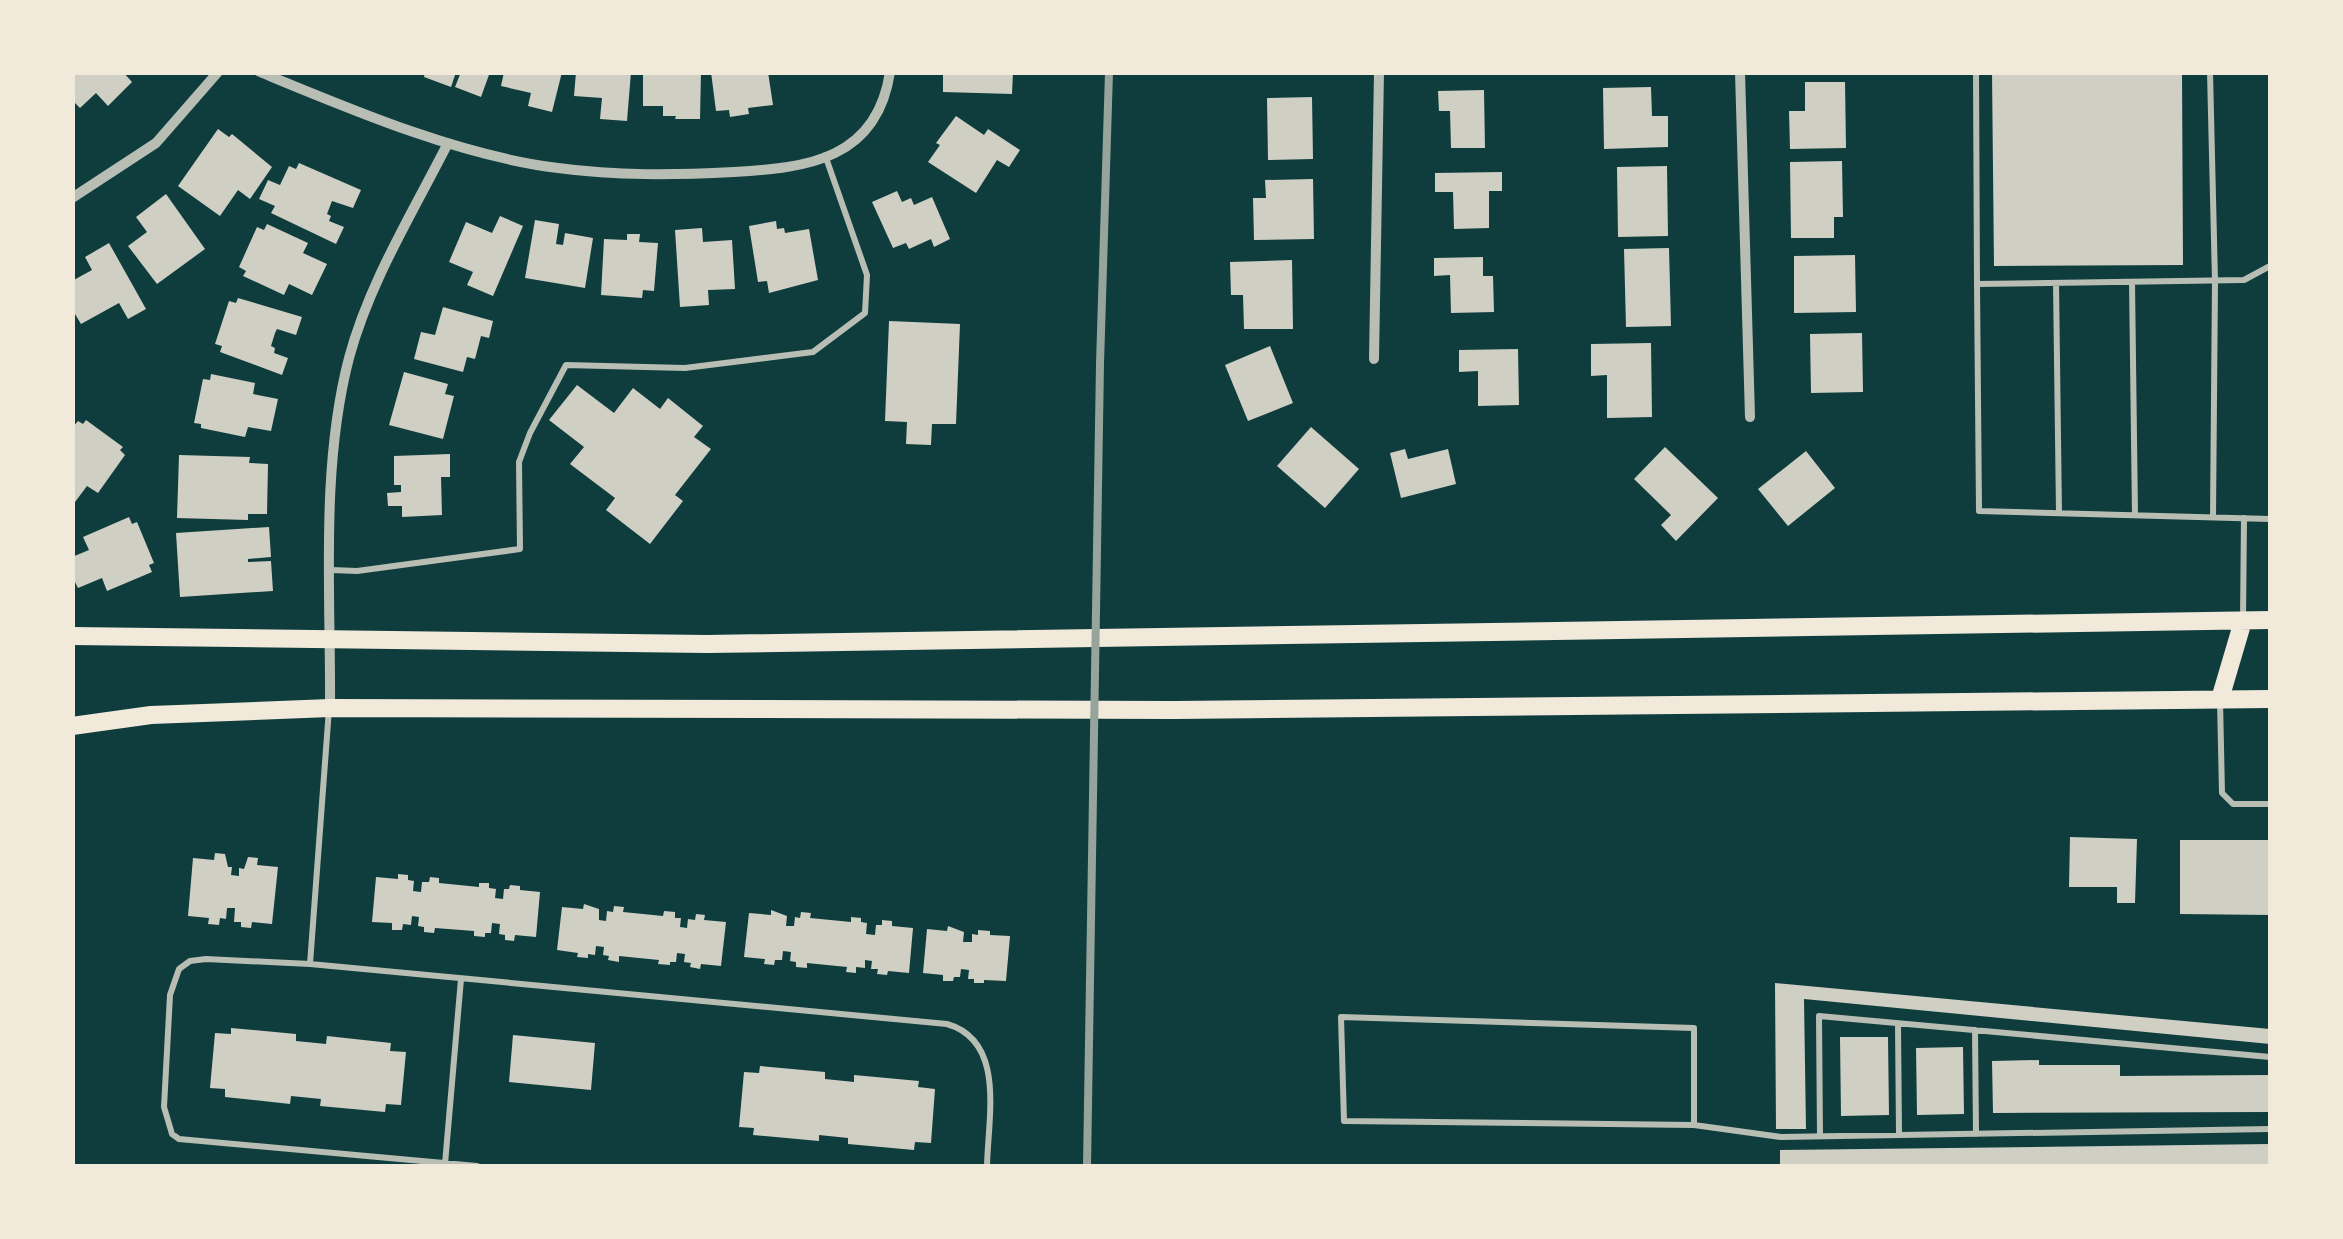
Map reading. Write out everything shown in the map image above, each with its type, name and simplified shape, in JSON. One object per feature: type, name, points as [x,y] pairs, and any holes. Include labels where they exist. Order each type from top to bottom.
[{"type":"main road","points":[[72,636],[707,644],[2270,620]]},
{"type":"main road","points":[[2220,699],[2244,621]]},
{"type":"main road","points":[[72,726],[151,715],[330,708],[1175,710],[2270,698]]},
{"type":"street","points":[[72,198],[156,143],[218,72]]},
{"type":"street","points":[[260,72],[448,142],[555,168],[643,176],[776,169],[825,156],[855,143],[870,128],[887,92],[890,72]]},
{"type":"street","points":[[1374,359],[1379,72]]},
{"type":"street","points":[[1740,72],[1750,416]]},
{"type":"street","points":[[330,708],[332,455],[349,358],[368,305],[448,142]]},
{"type":"lane","points":[[1976,72],[1979,510],[2270,518]]},
{"type":"lane","points":[[2210,72],[2215,281],[2213,518]]},
{"type":"lane","points":[[331,570],[357,571],[520,549],[519,462],[566,365],[685,368],[813,352],[865,313],[868,275],[825,156]]},
{"type":"lane","points":[[1977,284],[2244,280],[2270,266]]},
{"type":"lane","points":[[2132,282],[2135,515]]},
{"type":"lane","points":[[2056,283],[2059,513]]},
{"type":"lane","points":[[2244,518],[2244,621]]},
{"type":"lane","points":[[2220,699],[2222,794],[2233,804],[2270,804]]},
{"type":"lane","points":[[310,964],[330,708]]},
{"type":"lane","points":[[478,1166],[179,1139],[172,1134],[164,1108],[170,996],[179,969],[190,961],[310,964],[947,1024],[966,1030],[987,1060],[987,1166]]},
{"type":"lane","points":[[446,1164],[461,978]]},
{"type":"lane","points":[[1820,1136],[1818,1016],[2270,1058]]},
{"type":"lane","points":[[1694,1124],[1694,1028],[1342,1017],[1344,1121],[1694,1124],[1781,1137],[2270,1129]]},
{"type":"lane","points":[[1898,1024],[1899,1135]]},
{"type":"lane","points":[[1975,1030],[1976,1134]]},
{"type":"building","points":[[72,72],[123,72],[132,82],[108,106],[96,93],[80,108],[72,100]]},
{"type":"building","points":[[425,72],[456,72],[451,87],[424,77]]},
{"type":"building","points":[[461,72],[490,72],[481,97],[455,87]]},
{"type":"building","points":[[504,72],[562,72],[552,112],[528,106],[531,93],[501,86]]},
{"type":"building","points":[[576,72],[631,72],[627,121],[600,119],[602,98],[574,96]]},
{"type":"building","points":[[643,72],[701,72],[700,119],[675,119],[676,116],[663,116],[663,106],[643,106]]},
{"type":"building","points":[[711,72],[768,72],[773,105],[748,108],[749,114],[730,117],[729,110],[716,111]]},
{"type":"building","points":[[943,72],[1013,72],[1012,94],[943,92]]},
{"type":"building","points":[[1992,72],[2182,72],[2183,265],[1994,266]]},
{"type":"building","points":[[1805,82],[1845,82],[1846,148],[1790,149],[1789,111],[1805,111]]},
{"type":"building","points":[[1651,87],[1652,116],[1668,116],[1668,147],[1604,149],[1603,88]]},
{"type":"building","points":[[1484,90],[1485,148],[1451,148],[1450,111],[1439,111],[1438,91]]},
{"type":"building","points":[[1312,97],[1313,159],[1268,160],[1267,98]]},
{"type":"building","points":[[956,116],[984,135],[988,129],[1020,150],[1009,167],[997,160],[976,193],[928,162],[940,145],[936,143]]},
{"type":"building","points":[[218,129],[229,137],[232,134],[272,167],[250,199],[238,190],[220,216],[178,186]]},
{"type":"building","points":[[1842,161],[1843,217],[1834,217],[1834,238],[1791,238],[1790,162]]},
{"type":"building","points":[[299,163],[361,190],[353,208],[332,201],[327,214],[331,216],[329,221],[344,227],[336,244],[271,213],[275,206],[259,199],[268,180],[280,185],[289,166],[296,169]]},
{"type":"building","points":[[1667,166],[1668,236],[1618,237],[1617,167]]},
{"type":"building","points":[[1502,172],[1502,191],[1489,191],[1489,228],[1454,229],[1453,192],[1435,192],[1435,173]]},
{"type":"building","points":[[1313,179],[1314,239],[1254,240],[1253,198],[1266,198],[1265,180]]},
{"type":"building","points":[[897,191],[902,202],[911,198],[914,205],[932,197],[950,239],[934,247],[931,239],[909,249],[906,243],[893,248],[872,202]]},
{"type":"building","points":[[166,194],[205,249],[157,284],[128,246],[147,232],[136,217]]},
{"type":"building","points":[[500,216],[523,226],[493,296],[467,285],[473,272],[449,262],[466,222],[492,233]]},
{"type":"building","points":[[535,220],[559,224],[556,244],[563,245],[565,233],[593,238],[585,288],[525,278]]},
{"type":"building","points":[[776,221],[777,229],[784,228],[785,233],[809,229],[818,280],[769,293],[767,281],[758,282],[749,226]]},
{"type":"building","points":[[267,224],[308,243],[303,253],[327,264],[312,295],[289,284],[284,295],[243,276],[246,271],[239,267],[257,227],[264,230]]},
{"type":"building","points":[[702,228],[703,242],[732,240],[735,289],[708,290],[709,305],[680,307],[675,230]]},
{"type":"building","points":[[627,234],[640,234],[639,242],[658,243],[654,291],[643,290],[642,298],[601,295],[604,239],[627,240]]},
{"type":"building","points":[[109,243],[146,309],[128,319],[119,303],[81,324],[72,309],[72,281],[92,270],[85,257]]},
{"type":"building","points":[[1669,248],[1671,326],[1626,327],[1624,249]]},
{"type":"building","points":[[1855,255],[1856,312],[1794,313],[1794,256]]},
{"type":"building","points":[[1483,257],[1483,276],[1493,276],[1494,312],[1451,313],[1450,275],[1434,276],[1434,258]]},
{"type":"building","points":[[1292,260],[1293,329],[1244,329],[1243,295],[1231,295],[1230,262]]},
{"type":"building","points":[[238,298],[302,317],[296,335],[277,329],[275,333],[271,346],[274,353],[288,358],[282,375],[220,352],[222,346],[215,344],[229,301],[236,303]]},
{"type":"building","points":[[443,307],[493,321],[489,338],[481,336],[475,359],[467,357],[463,372],[414,359],[421,332],[435,335]]},
{"type":"building","points":[[889,321],[960,324],[956,424],[932,424],[931,445],[906,444],[907,422],[885,421]]},
{"type":"building","points":[[1862,333],[1863,392],[1811,393],[1810,334]]},
{"type":"building","points":[[1651,343],[1652,417],[1607,418],[1607,375],[1591,376],[1591,344]]},
{"type":"building","points":[[1270,346],[1293,403],[1248,421],[1225,365]]},
{"type":"building","points":[[1518,349],[1519,405],[1478,406],[1478,371],[1459,372],[1459,350]]},
{"type":"building","points":[[404,372],[448,384],[445,394],[454,396],[443,439],[389,425]]},
{"type":"building","points":[[211,374],[255,383],[253,394],[278,399],[271,431],[248,427],[245,437],[194,423],[203,379],[210,380]]},
{"type":"building","points":[[577,385],[614,413],[633,388],[660,409],[668,398],[703,426],[694,437],[711,449],[675,495],[683,501],[650,544],[606,510],[615,498],[570,464],[584,447],[549,420]]},
{"type":"building","points":[[86,420],[123,447],[120,450],[125,455],[98,493],[87,486],[72,506],[72,428],[78,421],[83,424]]},
{"type":"building","points":[[1311,427],[1359,469],[1325,508],[1277,466]]},
{"type":"building","points":[[1665,447],[1718,498],[1676,541],[1661,525],[1671,515],[1634,479]]},
{"type":"building","points":[[1405,449],[1408,459],[1448,449],[1456,484],[1401,498],[1390,453]]},
{"type":"building","points":[[1806,451],[1835,488],[1788,526],[1758,489]]},
{"type":"building","points":[[450,454],[450,477],[441,477],[442,515],[402,517],[402,506],[388,506],[387,493],[401,492],[401,485],[394,485],[394,456]]},
{"type":"building","points":[[179,455],[250,457],[249,463],[268,464],[267,514],[248,514],[248,520],[177,518]]},
{"type":"building","points":[[129,517],[132,524],[137,522],[154,563],[149,565],[152,572],[107,591],[102,578],[78,588],[72,576],[72,557],[89,550],[83,537]]},
{"type":"building","points":[[269,527],[271,557],[248,562],[271,561],[273,591],[180,597],[176,533]]},
{"type":"building","points":[[2070,837],[2137,839],[2135,903],[2117,903],[2117,887],[2069,887]]},
{"type":"building","points":[[2180,840],[2270,840],[2270,915],[2180,914]]},
{"type":"building","points":[[215,853],[225,854],[228,867],[232,867],[231,875],[239,876],[239,868],[244,869],[248,857],[258,858],[257,865],[278,867],[272,924],[252,922],[251,928],[241,927],[241,922],[234,922],[235,908],[227,908],[226,919],[220,918],[219,925],[208,924],[209,918],[188,916],[193,858],[214,860]]},
{"type":"building","points":[[398,874],[408,875],[408,880],[414,881],[413,891],[421,892],[422,882],[429,882],[430,877],[439,878],[439,883],[479,887],[479,883],[489,883],[489,888],[496,889],[495,898],[503,899],[504,889],[510,885],[540,892],[536,937],[515,935],[514,941],[505,940],[505,935],[499,934],[500,924],[492,923],[491,933],[485,933],[485,937],[474,936],[474,931],[435,928],[434,933],[424,932],[424,927],[418,926],[419,917],[412,916],[411,925],[403,924],[402,930],[392,930],[392,923],[372,922],[376,877],[398,879]]},
{"type":"building","points":[[584,904],[599,909],[599,920],[606,921],[607,911],[613,912],[614,906],[624,907],[623,912],[663,916],[664,911],[675,912],[675,918],[681,918],[680,927],[687,928],[688,919],[695,920],[696,914],[705,915],[704,920],[726,922],[721,966],[690,967],[691,963],[684,962],[685,954],[677,953],[676,962],[670,965],[658,964],[659,960],[619,956],[619,962],[608,960],[609,956],[603,955],[604,947],[596,946],[595,955],[588,954],[588,958],[557,950],[562,907],[583,909]]},
{"type":"building","points":[[771,910],[787,916],[786,926],[794,926],[795,917],[800,918],[801,912],[811,913],[810,918],[851,922],[851,917],[861,918],[861,922],[867,923],[866,934],[875,935],[876,925],[882,925],[882,920],[892,921],[892,926],[913,928],[909,973],[877,974],[878,969],[871,969],[872,961],[865,960],[865,968],[856,967],[856,973],[846,972],[847,967],[807,963],[807,968],[796,967],[796,962],[790,961],[791,952],[783,951],[782,960],[775,960],[774,965],[764,964],[765,959],[744,957],[749,913],[771,915]]},
{"type":"building","points":[[948,926],[964,932],[963,942],[972,942],[972,934],[978,935],[978,930],[1010,936],[1006,981],[974,983],[974,979],[968,979],[969,970],[961,969],[960,977],[953,981],[943,981],[943,975],[923,973],[927,929],[947,931]]},
{"type":"building","points":[[1775,983],[2270,1029],[2270,1044],[1804,999],[1806,1129],[1776,1129]]},
{"type":"building","points":[[231,1028],[296,1034],[296,1041],[326,1044],[327,1036],[391,1043],[390,1051],[406,1052],[401,1105],[386,1104],[385,1112],[320,1106],[321,1099],[291,1096],[290,1104],[225,1097],[225,1089],[210,1088],[215,1033],[231,1034]]},
{"type":"building","points":[[513,1035],[595,1043],[591,1090],[509,1082]]},
{"type":"building","points":[[1840,1037],[1888,1037],[1889,1115],[1841,1116]]},
{"type":"building","points":[[1963,1047],[1964,1114],[1917,1115],[1916,1048]]},
{"type":"building","points":[[2039,1060],[2039,1065],[2120,1065],[2120,1076],[2270,1075],[2270,1112],[1993,1113],[1992,1061]]},
{"type":"building","points":[[760,1066],[825,1072],[825,1079],[854,1082],[854,1075],[919,1081],[918,1087],[935,1089],[931,1143],[915,1142],[914,1150],[848,1144],[848,1138],[819,1135],[819,1141],[753,1135],[754,1128],[739,1127],[744,1072],[759,1073]]},
{"type":"building","points":[[2270,1144],[2270,1166],[1780,1166],[1780,1150]]},
{"type":"railway","points":[[1087,1166],[1100,364],[1109,72]]}]
